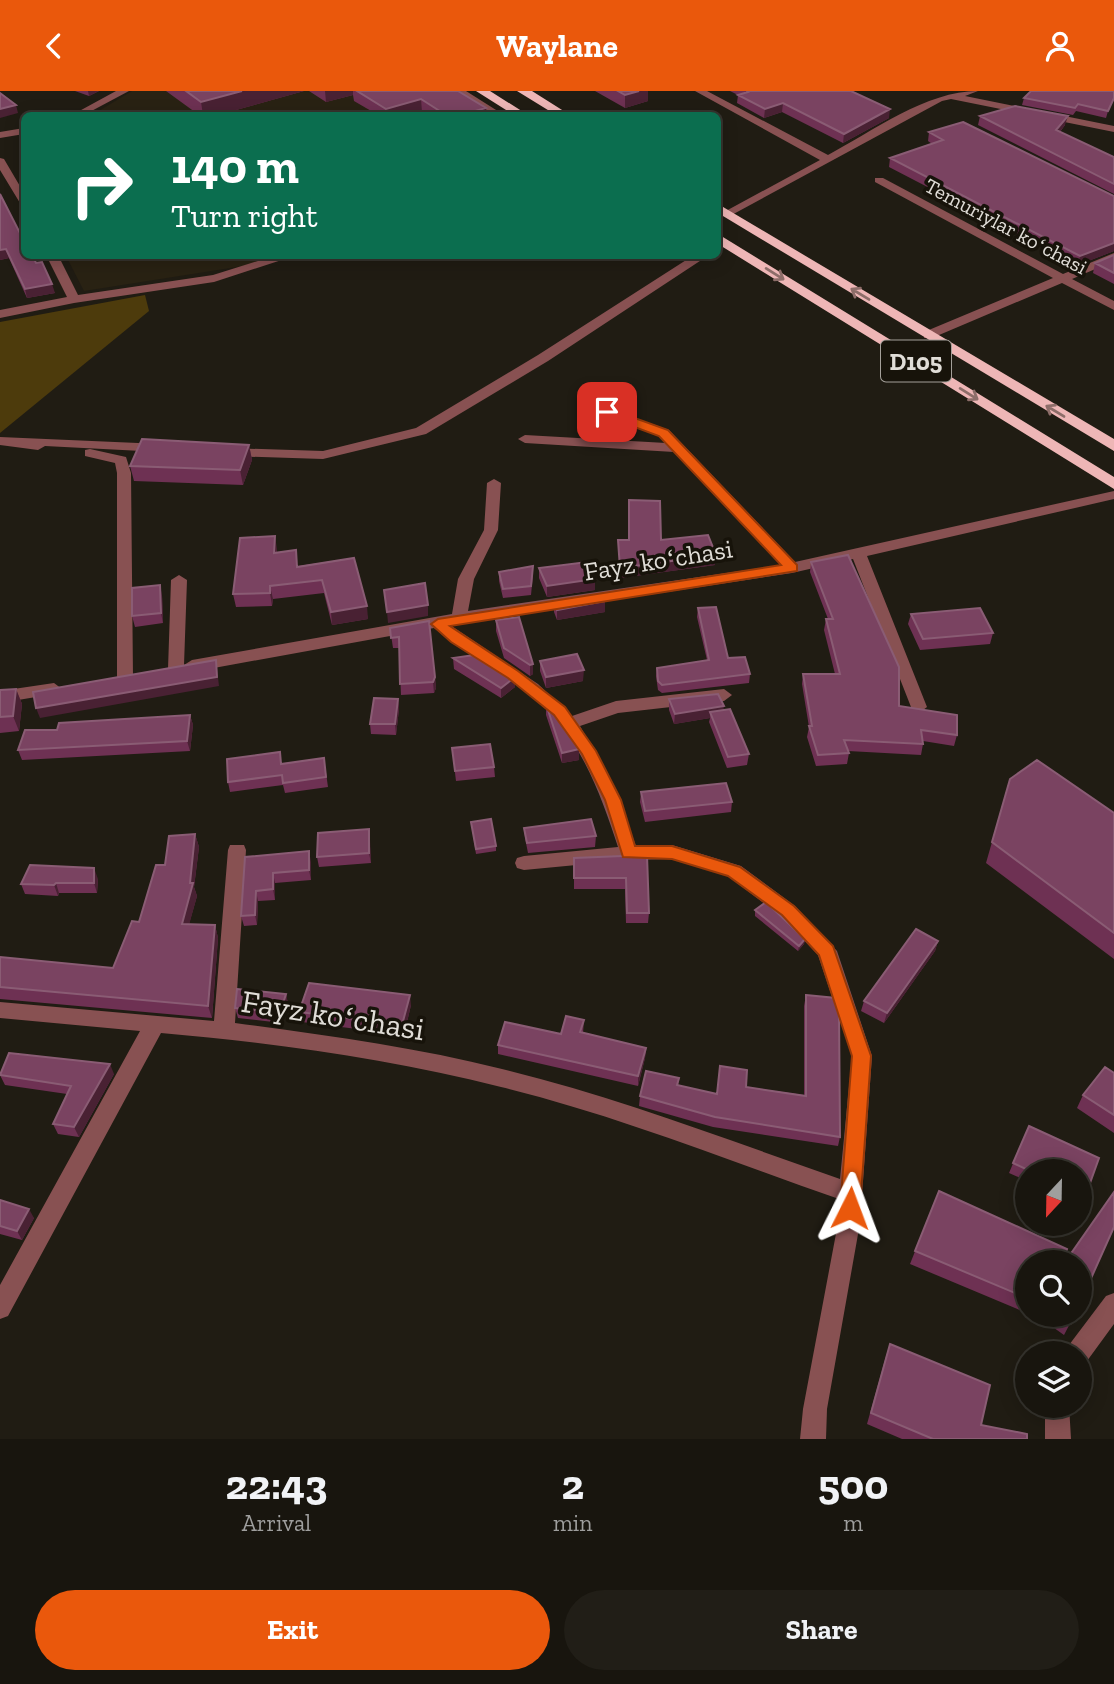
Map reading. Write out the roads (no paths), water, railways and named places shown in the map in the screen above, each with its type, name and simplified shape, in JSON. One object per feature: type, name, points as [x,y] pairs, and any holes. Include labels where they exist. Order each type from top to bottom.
[{"type":"highway","points":[[482,91],[517,112]]},
{"type":"highway","points":[[523,91],[559,112]]},
{"type":"highway","name":"D105","points":[[723,211],[1114,446]]},
{"type":"highway","name":"D105","points":[[721,243],[1114,484]]},
{"type":"street","points":[[104,91],[124,95]]},
{"type":"street","points":[[459,91],[494,112]]},
{"type":"street","points":[[700,91],[827,159]]},
{"type":"street","points":[[936,91],[1114,129]]},
{"type":"street","points":[[723,211],[947,95],[973,91]]},
{"type":"street","points":[[84,112],[124,95]]},
{"type":"street","points":[[106,112],[124,95]]},
{"type":"street","points":[[893,112],[904,117]]},
{"type":"street","points":[[0,135],[21,132]]},
{"type":"street","points":[[0,161],[21,196]]},
{"type":"street","name":"Temuriylar koʻchasi","points":[[879,180],[1114,306]]},
{"type":"street","points":[[928,335],[1114,257]]},
{"type":"street","points":[[54,259],[74,299]]},
{"type":"street","points":[[0,314],[74,299],[214,278],[278,259]]},
{"type":"street","points":[[209,451],[323,455],[421,431],[543,358],[697,259]]},
{"type":"street","points":[[607,412],[664,433],[792,568]]},
{"type":"street","points":[[525,439],[676,448]]},
{"type":"street","points":[[0,440],[104,455],[121,460],[124,473],[125,678]]},
{"type":"street","points":[[26,440],[182,449]]},
{"type":"street","points":[[459,618],[466,579],[491,530],[494,483]]},
{"type":"street","name":"Fayz koʻchasi","points":[[179,580],[169,670],[438,624],[459,618],[792,568],[859,555],[1114,495]]},
{"type":"street","points":[[859,555],[919,707]]},
{"type":"street","points":[[438,624],[456,639],[513,674],[559,711],[588,751],[613,800],[629,853]]},
{"type":"street","points":[[0,697],[75,686]]},
{"type":"street","points":[[568,723],[616,706],[724,695]]},
{"type":"street","points":[[224,1030],[237,850]]},
{"type":"street","points":[[524,863],[629,853],[672,852],[734,871],[788,911],[827,951],[862,1056],[849,1223],[815,1409],[813,1439]]},
{"type":"street","name":"Fayz koʻchasi","points":[[0,1010],[224,1030],[392,1053],[503,1078],[622,1113],[850,1193]]},
{"type":"street","points":[[0,1308],[155,1024]]},
{"type":"street","points":[[1087,1341],[1114,1304]]},
{"type":"street","points":[[1057,1418],[1058,1439]]}]
